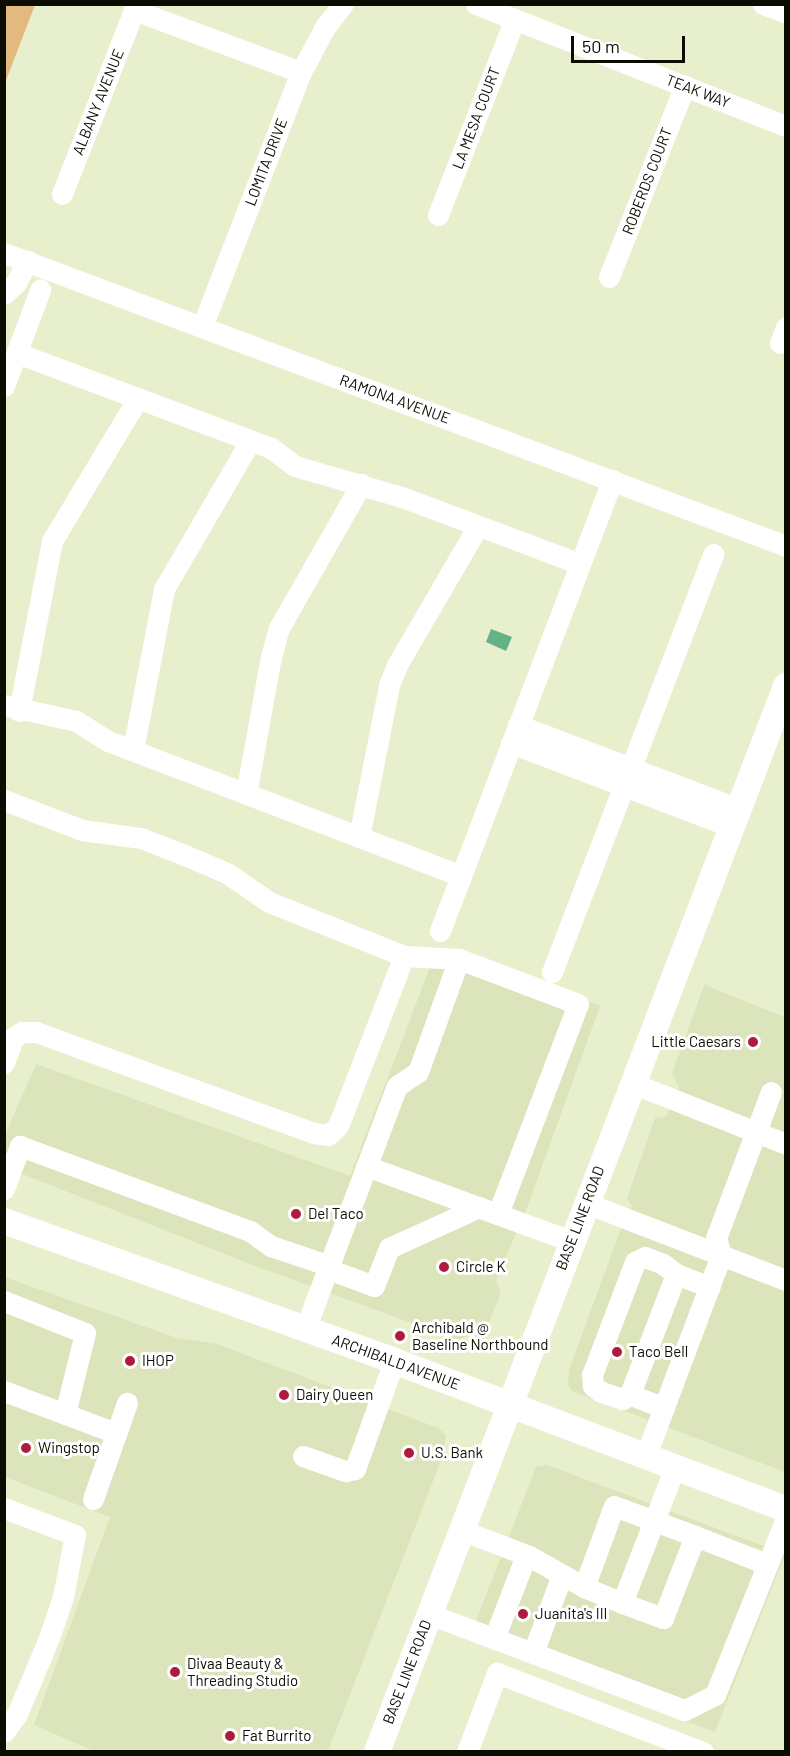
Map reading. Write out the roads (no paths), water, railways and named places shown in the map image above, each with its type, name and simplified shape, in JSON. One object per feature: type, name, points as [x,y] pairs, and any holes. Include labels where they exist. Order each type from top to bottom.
[{"type":"main road","name":"BASE LINE ROAD","points":[[377,1752],[733,817],[786,686]]},
{"type":"main road","name":"ARCHIBALD AVENUE","points":[[4,1221],[394,1360],[786,1509]]},
{"type":"street","name":"LOMITA DRIVE","points":[[202,327],[301,72],[325,27],[343,4]]},
{"type":"street","name":"TEAK WAY","points":[[476,4],[514,21],[685,85],[786,126]]},
{"type":"street","points":[[763,4],[786,13]]},
{"type":"street","name":"ALBANY AVENUE","points":[[62,194],[134,10],[301,72]]},
{"type":"street","name":"LA MESA COURT","points":[[438,215],[514,21]]},
{"type":"street","name":"ROBERDS COURT","points":[[609,278],[685,85]]},
{"type":"street","name":"RAMONA AVENUE","points":[[4,253],[786,546]]},
{"type":"street","points":[[4,294],[16,284],[27,261]]},
{"type":"street","points":[[4,387],[40,290]]},
{"type":"street","points":[[17,352],[271,448],[295,466],[361,484],[580,564]]},
{"type":"street","points":[[138,398],[52,541],[12,708],[76,721],[108,741],[461,876]]},
{"type":"street","points":[[132,750],[165,589],[250,441]]},
{"type":"street","points":[[440,931],[612,480]]},
{"type":"street","points":[[246,794],[271,657],[279,628],[361,484]]},
{"type":"street","points":[[359,837],[389,685],[397,665],[478,526]]},
{"type":"street","points":[[552,972],[713,554]]},
{"type":"street","points":[[515,734],[733,817]]},
{"type":"street","points":[[4,800],[82,830],[141,838],[227,873],[269,902],[404,956],[459,959],[578,1004],[489,1211],[389,1248],[374,1286],[271,1246],[250,1231],[20,1146],[4,1189]]},
{"type":"street","points":[[4,1063],[13,1038],[22,1032],[36,1032],[314,1133],[328,1135],[338,1126],[404,956]]},
{"type":"street","points":[[305,1329],[397,1086],[418,1072],[459,959]]},
{"type":"street","points":[[632,1083],[786,1144]]},
{"type":"street","points":[[646,1455],[710,1287],[721,1255],[716,1238],[771,1092]]},
{"type":"street","points":[[366,1166],[571,1241]]},
{"type":"street","points":[[586,1203],[786,1280]]},
{"type":"street","points":[[676,1274],[630,1394],[623,1399],[601,1392],[592,1386],[592,1375],[635,1262],[645,1257],[663,1264],[676,1274],[710,1287]]},
{"type":"street","points":[[4,1301],[85,1333],[65,1414]]},
{"type":"street","points":[[303,1456],[345,1471],[355,1469],[394,1360]]},
{"type":"street","points":[[4,1391],[116,1433]]},
{"type":"street","points":[[630,1394],[664,1408]]},
{"type":"street","points":[[93,1498],[127,1402]]},
{"type":"street","points":[[622,1603],[675,1467]]},
{"type":"street","points":[[584,1587],[614,1506],[767,1564]]},
{"type":"street","points":[[4,1508],[75,1534],[63,1597],[52,1628],[16,1714],[4,1732]]},
{"type":"street","points":[[429,1614],[685,1710],[715,1695],[786,1518]]},
{"type":"street","points":[[461,1530],[526,1555],[584,1587],[663,1618],[695,1536]]},
{"type":"street","points":[[495,1639],[526,1555]]},
{"type":"street","points":[[533,1653],[562,1575]]},
{"type":"street","points":[[467,1752],[497,1673],[703,1752]]},
{"type":"place","name":"Little Caesars","points":[[753,1042]]},
{"type":"place","name":"Del Taco","points":[[296,1214]]},
{"type":"place","name":"Circle K","points":[[444,1267]]},
{"type":"place","name":"Archibald @ Baseline Northbound","points":[[400,1336]]},
{"type":"place","name":"Taco Bell","points":[[617,1352]]},
{"type":"place","name":"IHOP","points":[[130,1361]]},
{"type":"place","name":"Dairy Queen","points":[[284,1395]]},
{"type":"place","name":"Wingstop","points":[[26,1448]]},
{"type":"place","name":"U.S. Bank","points":[[409,1453]]},
{"type":"place","name":"Juanita's III","points":[[523,1614]]},
{"type":"place","name":"Divaa Beauty & Threading Studio","points":[[175,1672]]},
{"type":"place","name":"Fat Burrito","points":[[230,1736]]}]
